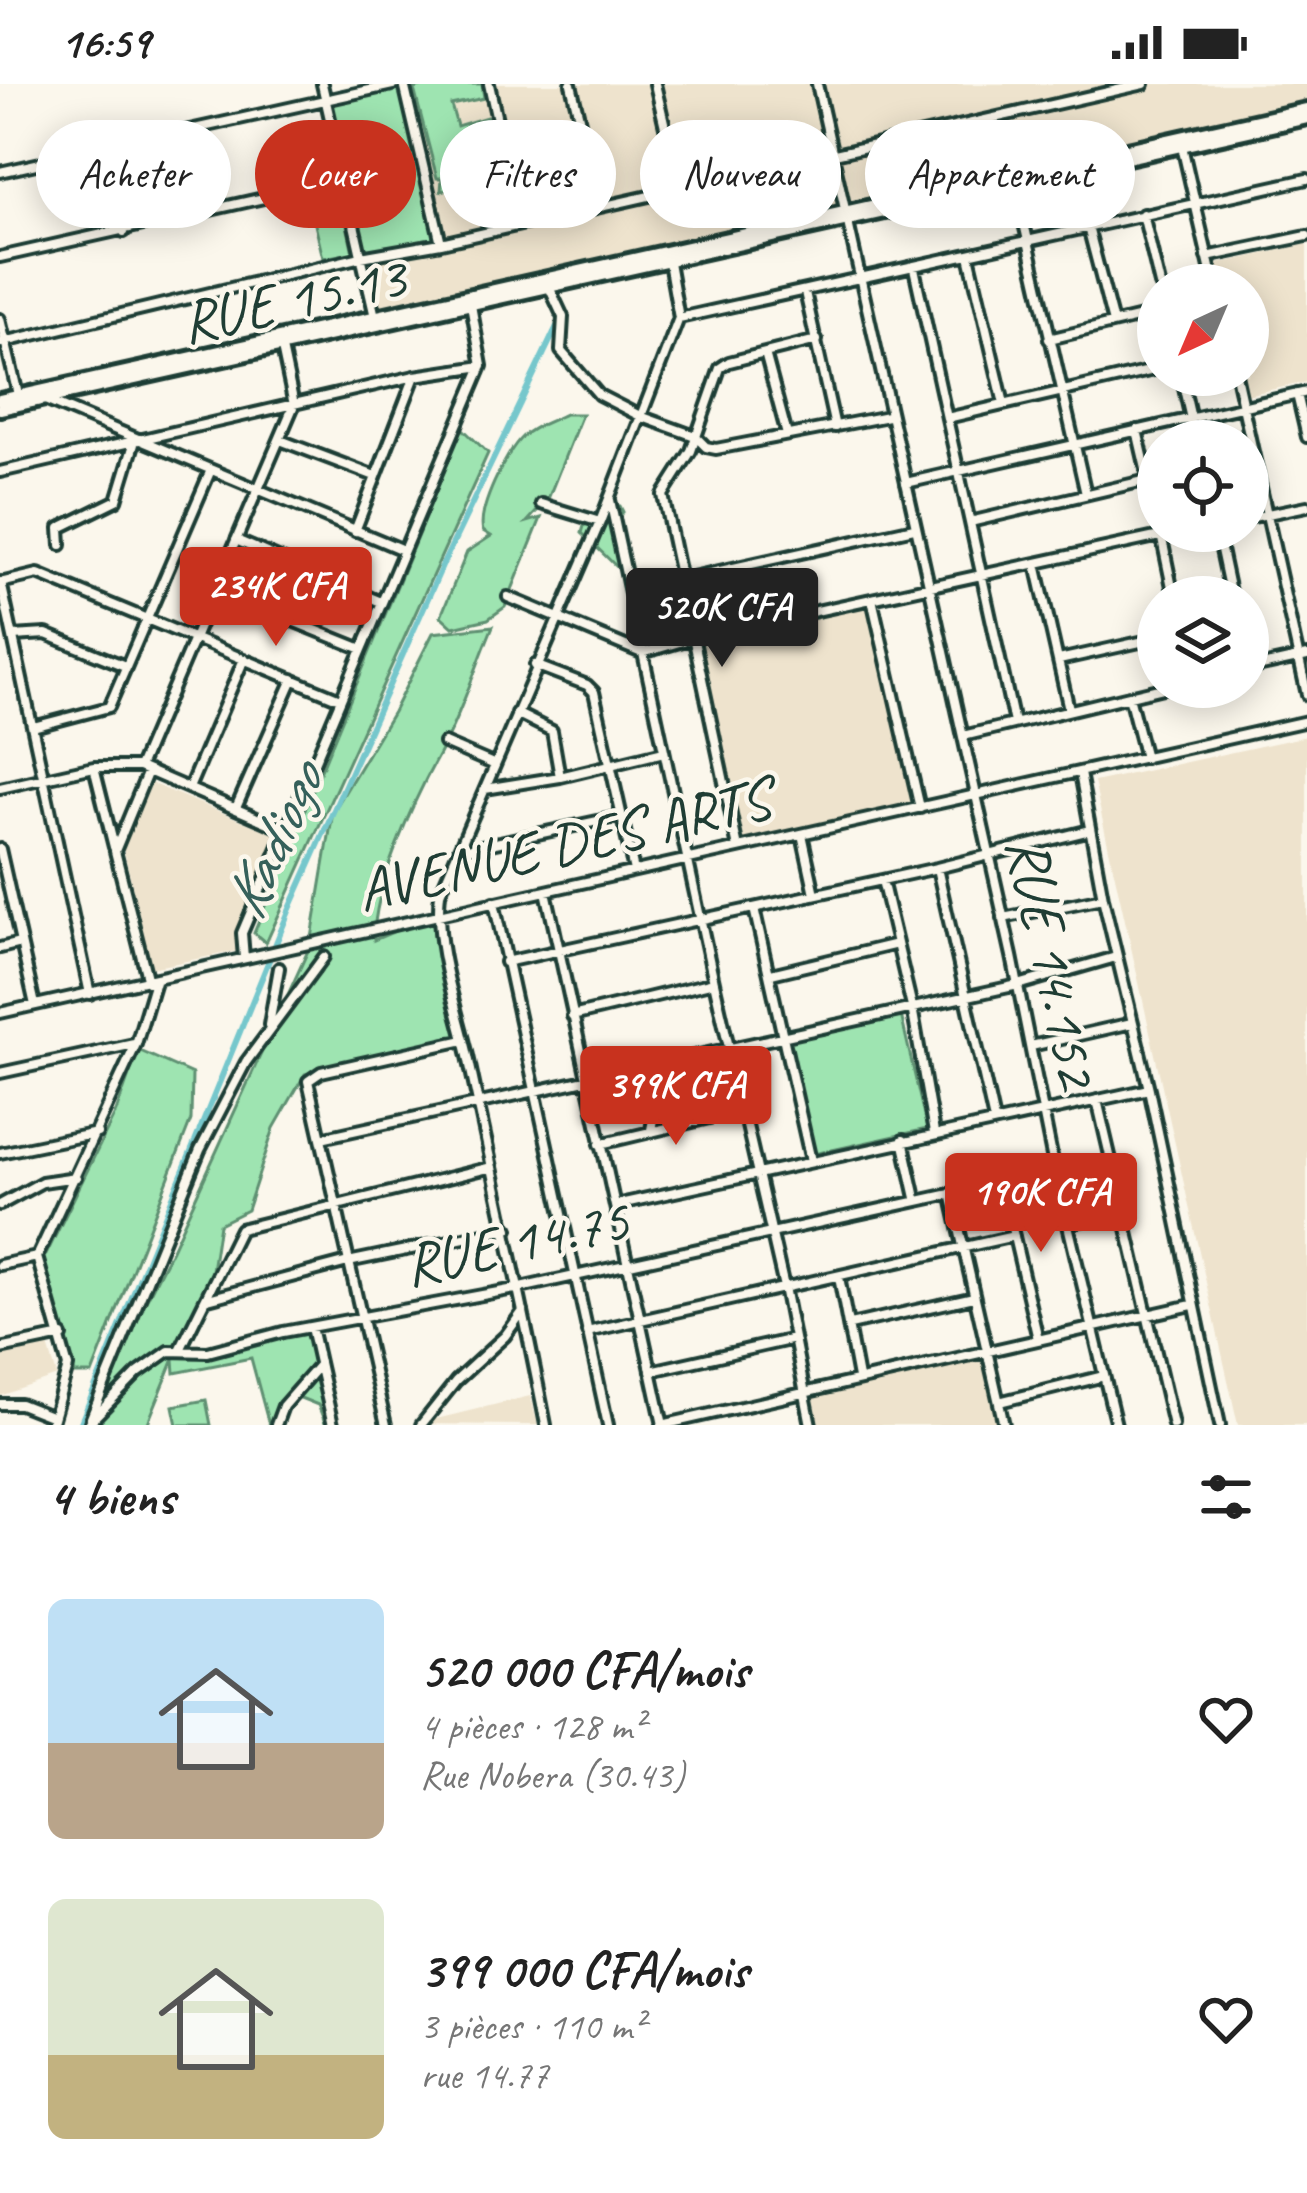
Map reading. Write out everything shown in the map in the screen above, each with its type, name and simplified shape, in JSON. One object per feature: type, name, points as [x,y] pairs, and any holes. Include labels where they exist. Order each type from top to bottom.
[{"type":"main road","name":"RUE 15.13","points":[[1135,154],[1307,114]]},
{"type":"main road","points":[[0,400],[19,400],[376,323],[1181,142]]},
{"type":"main road","name":"RUE 15.13","points":[[0,410],[19,400],[43,400],[282,348],[865,214]]},
{"type":"street","points":[[322,84],[331,120]]},
{"type":"street","points":[[231,120],[401,84],[441,243]]},
{"type":"street","points":[[489,84],[497,120]]},
{"type":"street","points":[[571,84],[580,120]]},
{"type":"street","points":[[655,84],[663,120]]},
{"type":"street","name":"RUE 14.152","points":[[817,84],[825,120]]},
{"type":"street","points":[[841,151],[1144,84]]},
{"type":"street","points":[[1181,142],[1209,264]]},
{"type":"street","points":[[0,172],[36,164]]},
{"type":"street","points":[[1135,216],[1307,179]]},
{"type":"street","name":"RUE 14.152","points":[[841,195],[1018,985],[1054,1171],[1117,1425]]},
{"type":"street","points":[[0,257],[255,201]]},
{"type":"street","points":[[1143,214],[1155,264]]},
{"type":"street","points":[[123,228],[124,232]]},
{"type":"street","points":[[355,228],[376,323]]},
{"type":"street","points":[[3,343],[500,228]]},
{"type":"street","points":[[1024,228],[1086,494]]},
{"type":"street","points":[[679,318],[1083,228]]},
{"type":"street","points":[[1088,228],[1113,323]]},
{"type":"street","points":[[1207,257],[1307,236]]},
{"type":"street","points":[[969,255],[1004,404]]},
{"type":"street","points":[[546,1425],[438,913],[440,893],[601,522],[679,318],[669,262]]},
{"type":"street","points":[[914,268],[1014,723]]},
{"type":"street","points":[[550,289],[563,317],[561,351],[598,395],[694,436],[706,447],[716,449],[889,416]]},
{"type":"street","points":[[805,292],[836,427]]},
{"type":"street","points":[[244,958],[242,933],[482,366],[471,305]]},
{"type":"street","points":[[1049,339],[1137,318]]},
{"type":"street","points":[[0,319],[19,400]]},
{"type":"street","points":[[738,848],[662,502],[692,451],[720,368],[817,340]]},
{"type":"street","points":[[115,850],[194,639],[294,405],[282,348]]},
{"type":"street","points":[[765,353],[787,435]]},
{"type":"street","points":[[0,472],[415,376],[482,366]]},
{"type":"street","points":[[946,418],[1137,374]]},
{"type":"street","points":[[355,531],[415,376]]},
{"type":"street","points":[[1176,420],[1302,393],[1307,437]]},
{"type":"street","points":[[1186,396],[1192,420]]},
{"type":"street","points":[[1241,396],[1247,420]]},
{"type":"street","points":[[43,400],[403,550]]},
{"type":"street","points":[[906,483],[1137,430]]},
{"type":"street","points":[[280,440],[375,476]]},
{"type":"street","points":[[62,545],[60,527],[117,500],[138,443]]},
{"type":"street","points":[[33,727],[108,709],[210,472]]},
{"type":"street","points":[[970,522],[1137,482]]},
{"type":"street","points":[[609,498],[811,1425]]},
{"type":"street","points":[[541,504],[601,522]]},
{"type":"street","points":[[1307,506],[1269,514],[1303,657],[1307,695]]},
{"type":"street","points":[[679,580],[914,528]]},
{"type":"street","points":[[508,597],[642,653],[1137,539]]},
{"type":"street","points":[[236,540],[380,602]]},
{"type":"street","points":[[1036,564],[1069,709]]},
{"type":"street","points":[[90,994],[1,582],[38,574],[340,699]]},
{"type":"street","points":[[216,590],[362,649]]},
{"type":"street","points":[[872,599],[920,808]]},
{"type":"street","points":[[13,636],[46,634],[125,666]]},
{"type":"street","points":[[1059,660],[1137,643]]},
{"type":"street","points":[[1269,664],[1303,657]]},
{"type":"street","points":[[189,788],[244,659]]},
{"type":"street","points":[[536,665],[594,692],[634,871]]},
{"type":"street","points":[[236,808],[293,679]]},
{"type":"street","points":[[963,736],[1137,694]]},
{"type":"street","points":[[1129,696],[1145,758]]},
{"type":"street","points":[[516,713],[552,730],[560,777]]},
{"type":"street","name":"AVENUE DES ARTS","points":[[0,1013],[1307,722]]},
{"type":"street","points":[[444,743],[494,764]]},
{"type":"street","points":[[483,790],[664,752]]},
{"type":"street","points":[[0,1404],[20,1404],[52,1421],[68,1375],[62,1336],[37,1257],[136,1044],[151,981],[94,767]]},
{"type":"street","points":[[0,788],[94,767],[144,769],[286,831]]},
{"type":"street","points":[[1080,773],[1103,898],[1220,1425]]},
{"type":"street","points":[[457,851],[621,816]]},
{"type":"street","points":[[505,962],[1090,830]]},
{"type":"street","points":[[802,834],[815,894]]},
{"type":"street","points":[[0,849],[34,1005]]},
{"type":"street","points":[[937,868],[994,1120]]},
{"type":"street","points":[[882,880],[912,1007],[934,1133]]},
{"type":"street","points":[[546,891],[662,1425],[1192,1305]]},
{"type":"street","points":[[0,894],[12,892]]},
{"type":"street","points":[[1003,918],[1103,898]]},
{"type":"street","points":[[494,902],[608,1425]]},
{"type":"street","points":[[754,908],[811,1161]]},
{"type":"street","points":[[0,948],[20,944]]},
{"type":"street","points":[[771,974],[897,944]]},
{"type":"street","points":[[89,1423],[200,1150],[268,1026],[324,957]]},
{"type":"street","points":[[321,1138],[1018,985],[1116,957]]},
{"type":"street","points":[[268,1026],[279,968]]},
{"type":"street","points":[[572,1016],[714,982]]},
{"type":"street","points":[[1030,1046],[1132,1023]]},
{"type":"street","points":[[386,1425],[308,1081],[313,1075],[464,1040]]},
{"type":"street","points":[[0,1073],[136,1044]]},
{"type":"street","points":[[634,1070],[658,1102],[651,1132]]},
{"type":"street","points":[[615,1205],[1149,1089]]},
{"type":"street","points":[[1096,1100],[1172,1425]]},
{"type":"street","points":[[599,1144],[743,1110]]},
{"type":"street","points":[[0,1151],[97,1133]]},
{"type":"street","points":[[903,1140],[916,1198]]},
{"type":"street","points":[[180,1350],[239,1229],[492,1167]]},
{"type":"street","name":"RUE 14.75","points":[[89,1423],[154,1359],[180,1350],[208,1352],[1054,1171]]},
{"type":"street","points":[[0,1205],[41,1182],[76,1177]]},
{"type":"street","points":[[1001,1181],[1038,1339]]},
{"type":"street","points":[[950,1192],[1004,1425]]},
{"type":"street","points":[[1068,1224],[1122,1211]]},
{"type":"street","points":[[206,1299],[348,1262],[508,1229]]},
{"type":"street","points":[[587,1332],[1014,1236]]},
{"type":"street","points":[[0,1265],[37,1257]]},
{"type":"street","points":[[839,1277],[858,1378]]},
{"type":"street","points":[[850,1325],[974,1297]]},
{"type":"street","points":[[421,1425],[456,1381],[506,1336],[524,1310]]},
{"type":"street","points":[[311,1327],[332,1425]]},
{"type":"street","points":[[0,1349],[62,1336]]},
{"type":"street","points":[[651,1371],[794,1340]]},
{"type":"street","points":[[276,1425],[283,1406],[320,1365]]},
{"type":"street","points":[[999,1402],[1104,1376]]},
{"type":"shaded area","points":[[394,84],[1307,84],[1307,109],[1135,148],[1135,120],[865,120],[865,208],[841,214],[841,120],[640,120],[640,228],[777,228],[376,318],[361,257],[367,228],[416,228],[416,120],[387,120]]},
{"type":"shaded area","points":[[1307,244],[1307,382],[1269,390],[1269,264],[1217,264]]},
{"type":"shaded area","points":[[871,601],[920,808],[735,848],[694,640]]},
{"type":"shaded area","points":[[1307,736],[1307,1425],[1238,1425],[1094,782]]},
{"type":"shaded area","points":[[148,782],[279,836],[237,951],[151,968],[122,842]]},
{"type":"shaded area","points":[[48,1345],[57,1376],[0,1396],[0,1354]]},
{"type":"shaded area","points":[[988,1352],[1004,1425],[811,1425],[805,1392]]},
{"type":"shaded area","points":[[530,1396],[538,1425],[416,1424]]},
{"type":"green space","points":[[430,84],[482,84],[484,98],[451,105],[455,120],[440,120],[440,178],[437,178],[414,89]]},
{"type":"green space","points":[[404,85],[412,120],[333,120],[328,99]]},
{"type":"green space","points":[[416,137],[440,242],[363,255],[357,228],[416,228]]},
{"type":"green space","points":[[316,228],[348,228],[353,253],[323,258]]},
{"type":"green space","points":[[565,414],[582,414],[548,499],[527,522],[541,518],[505,607],[488,619],[453,627],[441,616],[467,552],[491,536],[483,531],[482,522],[501,468],[526,433]]},
{"type":"green space","points":[[462,428],[488,453],[266,943],[254,933]]},
{"type":"green space","points":[[620,506],[621,571],[582,533],[586,519],[602,525],[609,507]]},
{"type":"green space","points":[[493,626],[396,846],[375,919],[374,940],[433,915],[460,1034],[305,1074],[274,1128],[247,1210],[219,1224],[211,1277],[176,1351],[197,1355],[310,1327],[332,1425],[326,1425],[318,1405],[293,1395],[276,1425],[269,1425],[251,1358],[175,1373],[174,1359],[147,1425],[90,1425],[111,1370],[172,1249],[311,944],[333,812],[393,712],[433,633]]},
{"type":"green space","points":[[901,1015],[927,1129],[814,1154],[789,1040]]},
{"type":"green space","points":[[138,1050],[192,1074],[191,1120],[92,1374],[75,1374],[40,1258],[46,1255],[116,1112]]},
{"type":"green space","points":[[206,1400],[211,1425],[177,1425],[173,1406]]},
{"type":"waterway","name":"Kadiogo","points":[[80,1425],[289,911],[443,564],[559,322],[556,310]]}]
